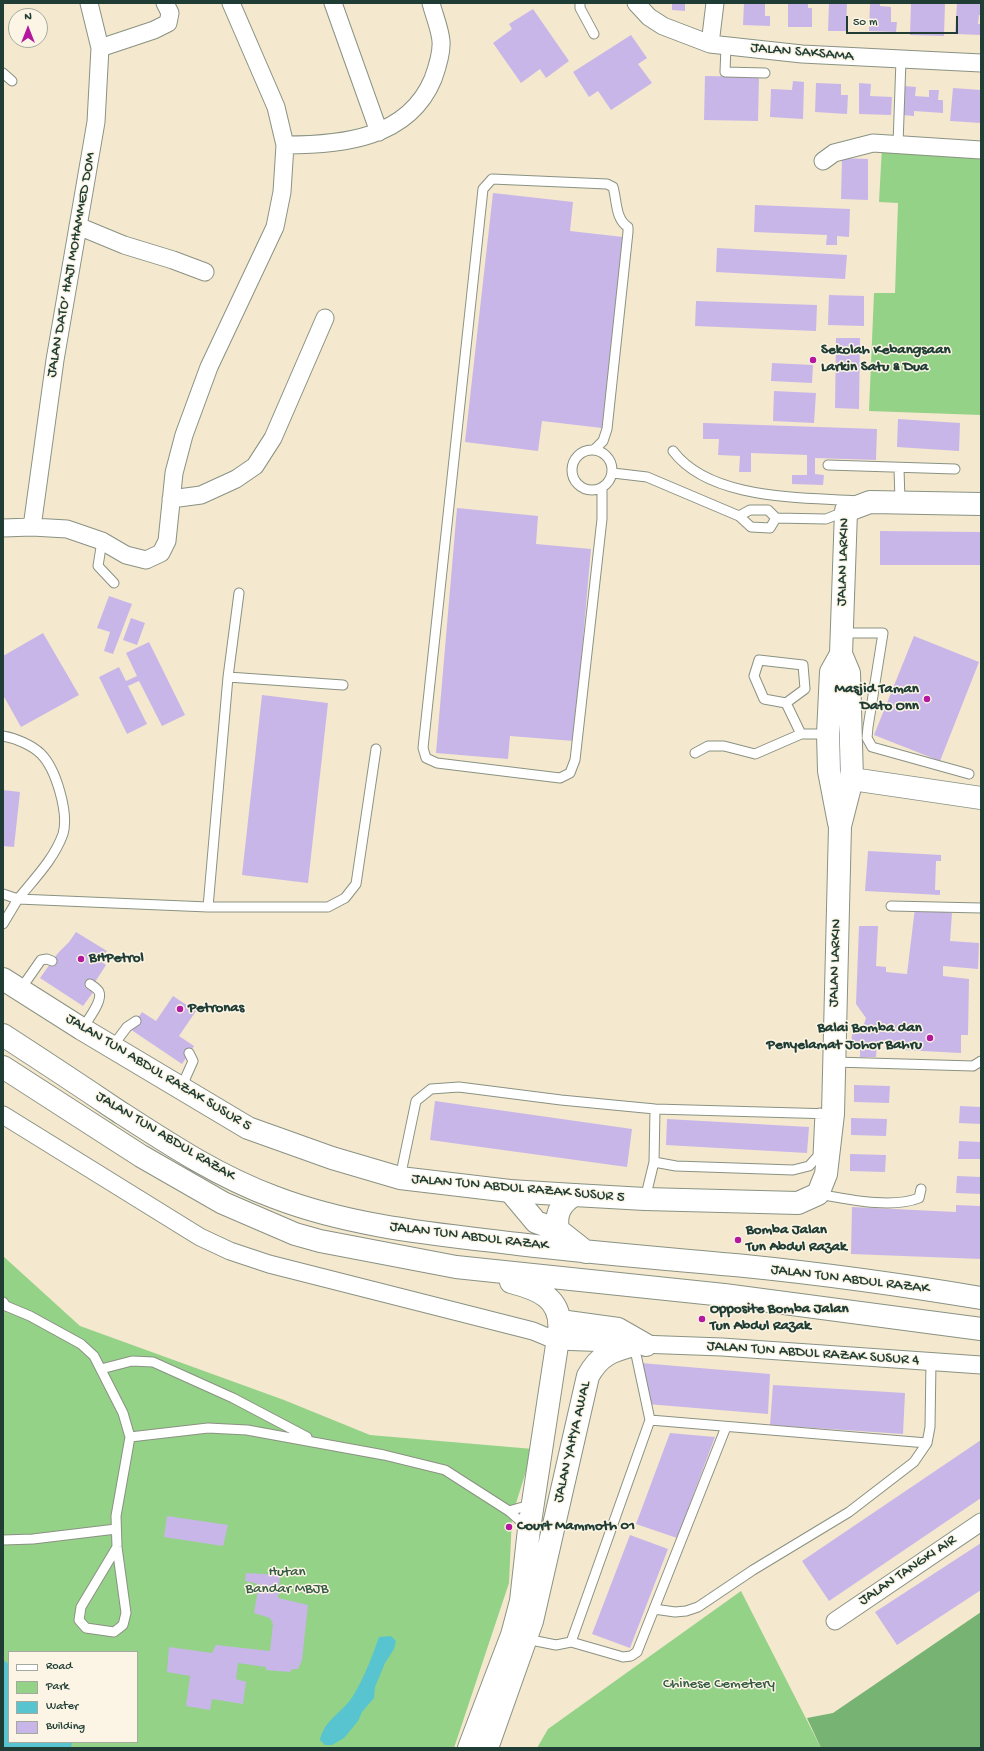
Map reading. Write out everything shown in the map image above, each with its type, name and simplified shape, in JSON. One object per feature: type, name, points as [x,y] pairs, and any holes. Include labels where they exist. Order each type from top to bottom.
[{"type":"main road","name":"JALAN LARKIN","points":[[840,826],[829,771],[828,730],[831,672],[841,654],[846,511],[870,502],[981,504]]},
{"type":"main road","name":"JALAN LARKIN","points":[[818,1194],[826,1174],[826,1114],[834,1062],[840,826],[852,778],[850,674],[841,654]]},
{"type":"main road","points":[[828,730],[852,778],[981,798]]},
{"type":"main road","name":"JALAN TUN ABDUL RAZAK SUSUR 5","points":[[12,984],[82,1029],[248,1128],[321,1155],[400,1178],[510,1191],[645,1199],[798,1203],[818,1194]]},
{"type":"main road","name":"JALAN TUN ABDUL RAZAK","points":[[3,1035],[152,1133],[192,1157],[234,1179],[275,1198],[366,1224],[586,1252],[793,1272],[981,1298]]},
{"type":"main road","name":"JALAN TUN ABDUL RAZAK","points":[[3,1067],[141,1156],[223,1203],[295,1234],[320,1241],[456,1267],[724,1295],[942,1322],[981,1329]]},
{"type":"main road","points":[[510,1191],[536,1222],[558,1230],[586,1252]]},
{"type":"main road","points":[[558,1230],[557,1215],[560,1208],[565,1201],[574,1195]]},
{"type":"main road","points":[[456,1267],[532,1288],[551,1300],[556,1306],[559,1331],[618,1329],[640,1345]]},
{"type":"main road","name":"JALAN YAHYA AWAL","points":[[469,1748],[512,1635],[523,1593],[529,1529],[559,1331]]},
{"type":"main road","name":"JALAN YAHYA AWAL","points":[[487,1748],[532,1621],[588,1376],[598,1361],[610,1352],[640,1345]]},
{"type":"street","name":"JALAN DATO’ HAJI MOHAMMED DOM","points":[[32,527],[55,360],[96,122],[100,48],[89,3]]},
{"type":"street","points":[[100,48],[154,30],[168,23],[170,13],[164,3]]},
{"type":"street","points":[[3,528],[32,527],[67,529],[102,541],[126,555],[146,560],[161,553],[167,541],[174,473],[182,443],[208,367],[275,227],[282,192],[285,145],[276,107],[234,10],[221,3]]},
{"type":"street","points":[[333,3],[379,132]]},
{"type":"street","points":[[285,145],[312,145],[352,140],[379,132],[393,125],[414,109],[429,90],[438,68],[441,42],[431,3]]},
{"type":"street","name":"JALAN SAKSAMA","points":[[636,3],[649,17],[663,26],[718,45],[802,54],[981,63]]},
{"type":"street","points":[[715,3],[718,45]]},
{"type":"street","points":[[823,161],[834,154],[873,143],[981,150]]},
{"type":"street","points":[[78,226],[124,245],[173,260],[205,272]]},
{"type":"street","points":[[171,499],[201,495],[236,479],[254,466],[273,438],[325,318]]},
{"type":"street","points":[[3,1115],[200,1237],[230,1251],[269,1264],[533,1331],[559,1331]]},
{"type":"street","name":"JALAN TUN ABDUL RAZAK SUSUR 4","points":[[640,1345],[722,1347],[981,1365]]},
{"type":"street","name":"JALAN TANGKI AIR","points":[[835,1621],[981,1522]]},
{"type":"lane","points":[[580,3],[580,8],[594,34]]},
{"type":"lane","points":[[718,45],[725,72],[765,73]]},
{"type":"lane","points":[[898,144],[901,60]]},
{"type":"lane","points":[[3,73],[12,81]]},
{"type":"lane","points":[[594,450],[604,441],[608,429],[628,232],[628,227],[622,223],[619,216],[613,187],[607,184],[492,179],[483,189],[482,197],[423,748],[426,758],[437,763],[560,778],[570,773],[575,760],[600,535],[602,488]]},
{"type":"lane","points":[[588,450],[594,450],[606,455],[610,460],[613,473],[611,479],[602,488],[589,490],[583,488],[574,480],[572,474],[573,461],[577,456],[588,450]]},
{"type":"lane","points":[[673,451],[680,460],[706,476],[744,491],[870,502]]},
{"type":"lane","points":[[828,465],[955,469]]},
{"type":"lane","points":[[899,468],[900,502]]},
{"type":"lane","points":[[613,473],[647,477],[739,516],[751,527],[770,528],[776,518]]},
{"type":"lane","points":[[739,516],[750,510],[768,510],[776,518],[826,518],[846,511]]},
{"type":"lane","points":[[102,541],[98,566],[114,582]]},
{"type":"lane","points":[[208,907],[228,677],[239,593]]},
{"type":"lane","points":[[842,633],[883,634],[868,727],[867,738],[872,747],[969,774]]},
{"type":"lane","points":[[760,660],[803,665],[806,689],[786,703],[764,699],[754,676],[760,660]]},
{"type":"lane","points":[[228,677],[343,685]]},
{"type":"lane","points":[[786,703],[801,734]]},
{"type":"lane","points":[[695,753],[708,746],[724,746],[756,754],[801,734],[828,730]]},
{"type":"lane","points":[[3,736],[13,738],[41,753],[54,772],[63,805],[63,832],[51,859],[18,899],[3,924]]},
{"type":"lane","points":[[3,894],[18,899],[208,907],[328,907],[345,898],[356,884],[376,749]]},
{"type":"lane","points":[[891,906],[981,908]]},
{"type":"lane","points":[[12,984],[41,960],[47,959],[52,961]]},
{"type":"lane","points":[[82,1029],[99,1002],[99,991],[90,984]]},
{"type":"lane","points":[[112,1047],[127,1027],[136,1021]]},
{"type":"lane","points":[[181,1088],[193,1061],[189,1053]]},
{"type":"lane","points":[[834,1062],[973,1066],[981,1061]]},
{"type":"lane","points":[[400,1178],[416,1101],[431,1089],[459,1088],[655,1109],[826,1114],[818,1156],[809,1166],[786,1169],[676,1166],[654,1162]]},
{"type":"lane","points":[[645,1199],[654,1162],[655,1109]]},
{"type":"lane","points":[[818,1194],[850,1199],[903,1202],[919,1198],[921,1189]]},
{"type":"lane","points":[[3,1302],[81,1344],[94,1356],[123,1413],[130,1438],[116,1516],[117,1547],[126,1613],[123,1625],[114,1632],[86,1628],[79,1620],[81,1607],[117,1547]]},
{"type":"lane","points":[[571,1642],[650,1420],[640,1345]]},
{"type":"lane","points":[[101,1369],[132,1361],[153,1362],[240,1402],[312,1440]]},
{"type":"lane","points":[[654,1610],[686,1612],[698,1607],[753,1570],[849,1512],[914,1462],[927,1443],[930,1427],[931,1362]]},
{"type":"lane","points":[[650,1420],[927,1443]]},
{"type":"lane","points":[[526,1639],[556,1645],[571,1642],[623,1657],[631,1656],[637,1652],[726,1427]]},
{"type":"lane","points":[[130,1438],[208,1428],[247,1430],[312,1440],[384,1455],[445,1470],[510,1511],[529,1529]]},
{"type":"lane","points":[[510,1511],[533,1504]]},
{"type":"lane","points":[[3,1540],[33,1539],[116,1529]]},
{"type":"green space","points":[[882,147],[981,151],[981,415],[869,411],[874,293],[895,293],[898,203],[879,202]]},
{"type":"green space","name":"Hutan Bandar MBJB","points":[[3,1256],[80,1326],[284,1400],[370,1435],[533,1449],[512,1516],[509,1583],[454,1748],[3,1748]]},
{"type":"green space","name":"Chinese Cemetery","points":[[741,1591],[821,1748],[537,1748],[548,1729]]},
{"type":"green space","points":[[981,1612],[981,1748],[821,1748],[807,1718],[833,1713]]},
{"type":"water","points":[[391,1636],[396,1641],[394,1649],[385,1663],[375,1687],[374,1698],[344,1738],[332,1745],[325,1745],[320,1740],[325,1727],[353,1696],[368,1667],[379,1637]]},
{"type":"water","points":[[3,1660],[8,1663],[8,1743],[72,1743],[71,1748],[3,1748]]},
{"type":"building","points":[[672,3],[685,3],[685,11],[672,10]]},
{"type":"building","points":[[744,3],[765,3],[765,16],[770,16],[770,26],[743,25]]},
{"type":"building","points":[[788,3],[808,3],[808,8],[812,8],[812,27],[788,27]]},
{"type":"building","points":[[829,3],[847,3],[846,31],[828,31]]},
{"type":"building","points":[[870,3],[880,3],[880,6],[891,7],[891,22],[897,22],[896,32],[869,31]]},
{"type":"building","points":[[911,3],[945,3],[944,36],[910,35]]},
{"type":"building","points":[[957,3],[981,3],[981,15],[979,15],[978,24],[981,24],[981,35],[955,34]]},
{"type":"building","points":[[533,9],[569,61],[546,78],[540,69],[521,83],[493,43],[512,29],[509,24]]},
{"type":"building","points":[[631,35],[647,58],[638,64],[652,83],[611,110],[598,91],[589,97],[573,72]]},
{"type":"building","points":[[705,76],[759,77],[758,121],[704,120]]},
{"type":"building","points":[[793,81],[804,82],[803,119],[770,117],[771,89],[792,90]]},
{"type":"building","points":[[816,83],[841,84],[841,95],[848,95],[847,114],[815,112]]},
{"type":"building","points":[[859,83],[871,84],[870,96],[892,97],[891,115],[859,114]]},
{"type":"building","points":[[904,86],[916,87],[915,96],[929,97],[929,90],[939,90],[938,100],[943,100],[943,113],[914,111],[914,116],[902,115]]},
{"type":"building","points":[[953,88],[981,90],[981,123],[950,121]]},
{"type":"building","points":[[842,158],[868,159],[868,200],[841,199]]},
{"type":"building","points":[[493,193],[573,202],[570,231],[623,237],[602,428],[542,421],[538,451],[465,442]]},
{"type":"building","points":[[755,205],[850,209],[849,237],[837,236],[837,245],[826,245],[827,235],[754,232]]},
{"type":"building","points":[[717,248],[847,255],[845,279],[716,272]]},
{"type":"building","points":[[829,295],[864,296],[864,326],[828,325]]},
{"type":"building","points":[[696,301],[817,305],[816,331],[695,326]]},
{"type":"building","points":[[836,338],[860,338],[859,409],[835,408]]},
{"type":"building","points":[[772,363],[813,365],[812,383],[771,381]]},
{"type":"building","points":[[774,391],[816,393],[814,423],[773,421]]},
{"type":"building","points":[[898,419],[960,423],[959,451],[897,447]]},
{"type":"building","points":[[703,423],[877,429],[876,460],[815,458],[815,474],[824,475],[823,485],[792,484],[792,475],[807,475],[807,455],[751,453],[751,472],[739,472],[740,456],[718,455],[719,439],[703,439]]},
{"type":"building","points":[[457,508],[538,516],[536,544],[591,549],[574,741],[510,736],[508,759],[436,753]]},
{"type":"building","points":[[880,531],[981,532],[981,565],[880,565]]},
{"type":"building","points":[[109,596],[132,604],[113,654],[104,651],[110,632],[97,628]]},
{"type":"building","points":[[131,618],[145,623],[137,645],[123,640]]},
{"type":"building","points":[[43,633],[79,695],[21,727],[3,695],[3,656]]},
{"type":"building","name":"Masjid Taman Dato Onn","points":[[914,636],[979,662],[940,761],[874,735]]},
{"type":"building","points":[[149,642],[185,715],[162,726],[139,681],[128,686],[147,724],[127,734],[99,677],[119,667],[126,681],[137,676],[126,653]]},
{"type":"building","points":[[262,695],[328,703],[308,883],[242,875]]},
{"type":"building","points":[[3,790],[20,792],[14,847],[3,846]]},
{"type":"building","points":[[868,851],[941,855],[941,861],[936,861],[935,890],[940,890],[940,895],[865,891]]},
{"type":"building","points":[[915,908],[952,913],[950,941],[979,943],[978,969],[943,966],[943,976],[969,979],[968,1035],[961,1035],[961,1053],[903,1050],[903,1043],[877,1042],[876,1057],[860,1057],[860,1050],[851,1049],[852,1034],[861,1033],[866,1018],[856,1004],[859,926],[878,926],[876,966],[886,967],[886,972],[907,974]]},
{"type":"building","points":[[76,932],[107,951],[100,961],[106,965],[95,982],[94,991],[83,1006],[40,978],[58,953]]},
{"type":"building","points":[[173,996],[196,1011],[179,1036],[194,1046],[182,1064],[130,1029],[142,1012],[156,1021]]},
{"type":"building","points":[[854,1085],[890,1086],[889,1103],[854,1102]]},
{"type":"building","points":[[435,1101],[632,1129],[627,1167],[430,1140]]},
{"type":"building","points":[[960,1106],[981,1107],[981,1124],[959,1123]]},
{"type":"building","points":[[851,1118],[887,1119],[886,1136],[851,1135]]},
{"type":"building","points":[[667,1119],[809,1127],[807,1153],[666,1145]]},
{"type":"building","points":[[959,1141],[981,1142],[981,1159],[958,1159]]},
{"type":"building","points":[[850,1154],[886,1155],[885,1172],[850,1171]]},
{"type":"building","points":[[957,1176],[981,1177],[981,1194],[956,1193]]},
{"type":"building","points":[[956,1205],[981,1206],[981,1259],[851,1254],[852,1207],[956,1212]]},
{"type":"building","points":[[641,1363],[770,1374],[768,1414],[647,1404]]},
{"type":"building","points":[[773,1385],[905,1393],[903,1434],[770,1425]]},
{"type":"building","points":[[670,1433],[715,1437],[677,1538],[636,1524]]},
{"type":"building","points":[[981,1440],[981,1498],[829,1601],[802,1561]]},
{"type":"building","points":[[167,1516],[228,1525],[223,1546],[164,1537]]},
{"type":"building","points":[[630,1535],[668,1549],[630,1648],[592,1634]]},
{"type":"building","points":[[981,1543],[981,1590],[897,1645],[875,1612]]},
{"type":"building","points":[[246,1573],[280,1575],[278,1598],[308,1605],[302,1660],[298,1669],[292,1669],[290,1672],[266,1670],[266,1667],[238,1663],[236,1679],[246,1682],[243,1704],[212,1699],[210,1710],[186,1706],[190,1676],[167,1672],[169,1647],[212,1653],[216,1645],[270,1651],[273,1624],[270,1618],[254,1613],[259,1584],[245,1581]]},
{"type":"place","name":"Sekolah Kebangsaan Larkin Satu & Dua","points":[[813,360]]},
{"type":"place","name":"Masjid Taman Dato Onn","points":[[927,699]]},
{"type":"place","name":"BHPetrol","points":[[81,959]]},
{"type":"place","name":"Petronas","points":[[180,1009]]},
{"type":"place","name":"Balai Bomba dan Penyelamat Johor Bahru","points":[[930,1038]]},
{"type":"place","name":"Bomba Jalan Tun Abdul Razak","points":[[738,1240]]},
{"type":"place","name":"Opposite Bomba Jalan Tun Abdul Razak","points":[[702,1319]]},
{"type":"place","name":"Court Mammoth 01","points":[[509,1527]]}]
